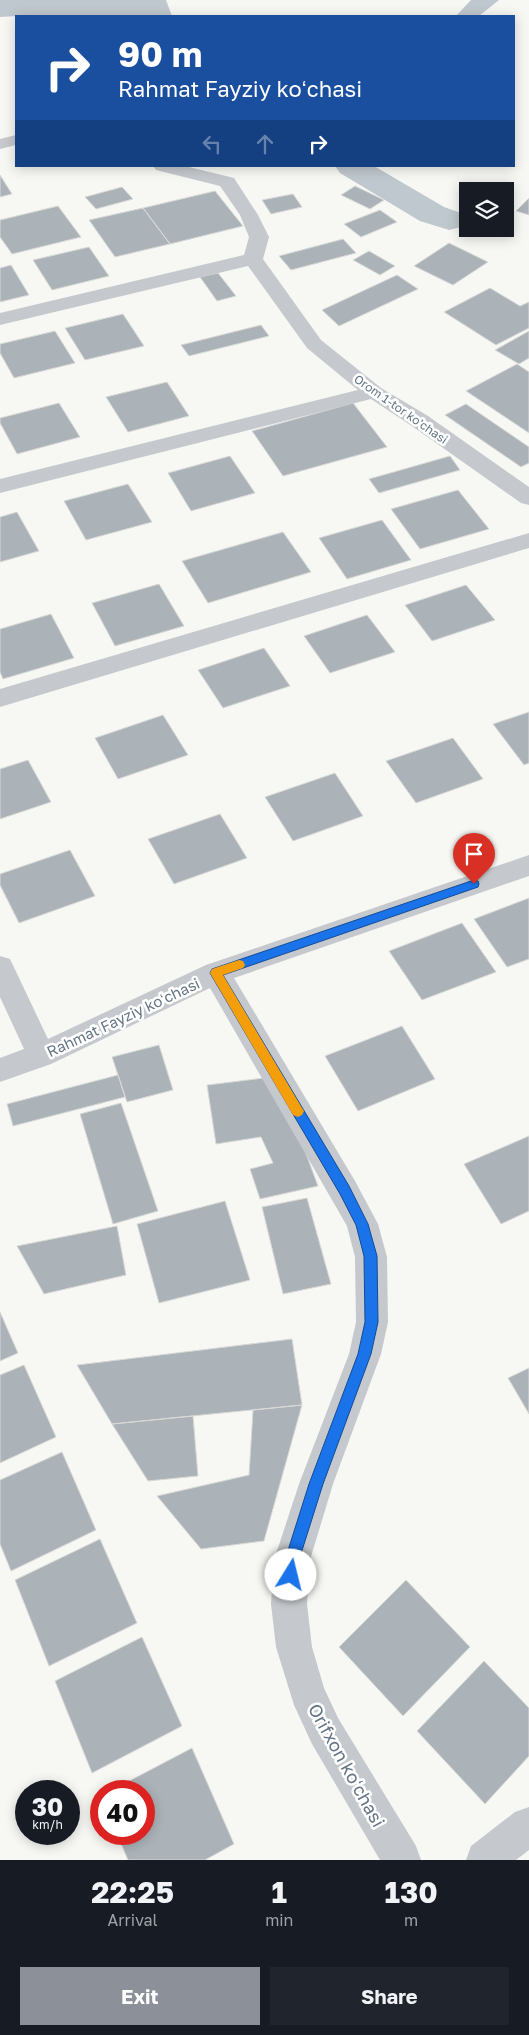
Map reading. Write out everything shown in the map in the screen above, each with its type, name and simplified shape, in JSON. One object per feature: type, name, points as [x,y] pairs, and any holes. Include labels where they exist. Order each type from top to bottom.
[{"type":"street","points":[[0,144],[15,140]]},
{"type":"street","points":[[0,320],[253,259],[258,238],[248,215],[227,182],[166,167]]},
{"type":"street","name":"Orom 1-tor ko'chasi","points":[[253,259],[314,344],[374,392],[420,420],[529,498]]},
{"type":"street","points":[[0,486],[374,392]]},
{"type":"street","points":[[0,698],[529,540]]},
{"type":"street","name":"Rahmat Fayziy koʻchasi","points":[[0,1070],[41,1055],[216,973],[529,865]]},
{"type":"street","points":[[0,967],[41,1055]]},
{"type":"street","name":"Orifxon koʻchasi","points":[[216,973],[344,1190],[362,1224],[371,1256],[372,1322],[365,1354],[316,1484],[292,1560],[289,1604],[294,1647],[307,1692],[325,1732],[402,1860]]},
{"type":"street","points":[[485,1860],[529,1826]]},
{"type":"shaded area","points":[[0,0],[166,0],[172,15],[15,15],[0,17]]},
{"type":"shaded area","points":[[471,0],[499,0],[480,15],[457,15]]},
{"type":"building","points":[[0,175],[12,194],[0,197]]},
{"type":"building","points":[[355,186],[384,200],[370,209],[341,195]]},
{"type":"building","points":[[122,187],[133,199],[96,209],[85,197]]},
{"type":"building","points":[[215,191],[243,226],[170,244],[143,208]]},
{"type":"building","points":[[293,194],[302,207],[271,214],[262,200]]},
{"type":"building","points":[[529,198],[529,215],[516,211]]},
{"type":"building","points":[[58,206],[81,237],[12,254],[0,237],[0,220]]},
{"type":"building","points":[[143,208],[170,244],[115,257],[89,220]]},
{"type":"building","points":[[380,210],[397,222],[361,237],[344,224]]},
{"type":"building","points":[[343,239],[356,253],[291,270],[279,256]]},
{"type":"building","points":[[449,243],[488,262],[453,285],[414,266]]},
{"type":"building","points":[[89,247],[109,276],[52,290],[33,260]]},
{"type":"building","points":[[369,251],[395,266],[380,275],[353,260]]},
{"type":"building","points":[[11,265],[29,295],[0,302],[0,268]]},
{"type":"building","points":[[218,273],[236,296],[217,301],[200,277]]},
{"type":"building","points":[[397,275],[418,289],[339,326],[322,310]]},
{"type":"building","points":[[490,288],[520,306],[529,302],[529,328],[496,345],[444,312]]},
{"type":"building","points":[[123,314],[144,346],[85,360],[65,328]]},
{"type":"building","points":[[261,325],[269,336],[189,356],[181,345]]},
{"type":"building","points":[[55,331],[75,363],[14,378],[0,353],[0,344]]},
{"type":"building","points":[[529,331],[529,358],[519,364],[495,350]]},
{"type":"building","points":[[517,364],[529,372],[529,433],[466,391]]},
{"type":"building","points":[[167,382],[189,416],[128,432],[106,397]]},
{"type":"building","points":[[59,403],[80,437],[17,454],[0,423],[0,418]]},
{"type":"building","points":[[353,403],[387,447],[283,476],[252,431]]},
{"type":"building","points":[[466,404],[529,447],[529,463],[521,467],[445,415]]},
{"type":"building","points":[[230,456],[255,493],[191,511],[168,473]]},
{"type":"building","points":[[450,456],[460,470],[379,493],[369,479]]},
{"type":"building","points":[[128,484],[152,522],[86,540],[64,501]]},
{"type":"building","points":[[458,490],[489,529],[420,549],[391,509]]},
{"type":"building","points":[[17,512],[39,551],[0,562],[0,517]]},
{"type":"building","points":[[382,520],[411,560],[347,579],[319,538]]},
{"type":"building","points":[[283,532],[311,572],[208,603],[182,561]]},
{"type":"building","points":[[159,584],[184,626],[115,646],[92,603]]},
{"type":"building","points":[[466,585],[495,620],[432,641],[405,605]]},
{"type":"building","points":[[51,614],[74,658],[3,679],[0,672],[0,629]]},
{"type":"building","points":[[367,615],[395,652],[330,673],[304,636]]},
{"type":"building","points":[[264,648],[290,686],[223,708],[198,670]]},
{"type":"building","points":[[529,712],[529,763],[524,765],[493,724]]},
{"type":"building","points":[[163,715],[188,755],[118,779],[95,738]]},
{"type":"building","points":[[453,738],[483,779],[416,803],[386,761]]},
{"type":"building","points":[[28,760],[51,802],[0,819],[0,769]]},
{"type":"building","points":[[335,773],[363,816],[293,841],[265,797]]},
{"type":"building","points":[[220,814],[247,858],[174,884],[148,839]]},
{"type":"building","points":[[70,850],[95,896],[19,923],[0,885],[0,874]]},
{"type":"building","points":[[529,898],[529,959],[507,967],[474,919]]},
{"type":"building","points":[[462,923],[496,972],[422,1000],[389,951]]},
{"type":"building","points":[[402,1026],[435,1079],[358,1111],[325,1056]]},
{"type":"building","points":[[159,1045],[173,1090],[127,1102],[112,1057]]},
{"type":"building","points":[[118,1075],[125,1097],[13,1126],[7,1104]]},
{"type":"building","points":[[264,1078],[298,1132],[318,1186],[260,1199],[250,1169],[273,1163],[261,1137],[216,1144],[207,1085]]},
{"type":"building","points":[[121,1103],[158,1211],[113,1224],[80,1114]]},
{"type":"building","points":[[529,1136],[529,1211],[501,1224],[464,1164]]},
{"type":"building","points":[[307,1198],[331,1284],[283,1294],[262,1207]]},
{"type":"building","points":[[225,1201],[250,1280],[159,1303],[137,1224]]},
{"type":"building","points":[[117,1226],[126,1275],[44,1294],[17,1246]]},
{"type":"building","points":[[0,1312],[18,1353],[0,1361]]},
{"type":"building","points":[[292,1339],[302,1405],[112,1424],[77,1365]]},
{"type":"building","points":[[24,1365],[56,1437],[0,1463],[0,1375]]},
{"type":"building","points":[[529,1368],[529,1414],[508,1378]]},
{"type":"building","points":[[302,1405],[264,1541],[201,1549],[157,1496],[249,1475],[253,1410]]},
{"type":"building","points":[[193,1416],[198,1476],[148,1481],[112,1424]]},
{"type":"building","points":[[62,1452],[96,1530],[11,1571],[0,1544],[0,1480]]},
{"type":"building","points":[[100,1539],[137,1623],[49,1666],[15,1580]]},
{"type":"building","points":[[406,1580],[470,1647],[403,1716],[339,1647]]},
{"type":"building","points":[[142,1637],[182,1726],[92,1773],[55,1681]]},
{"type":"building","points":[[484,1661],[529,1708],[529,1756],[485,1804],[417,1731]]},
{"type":"building","points":[[192,1748],[234,1844],[205,1860],[128,1860],[122,1845],[155,1845],[155,1780],[131,1780]]},
{"type":"waterway","points":[[353,167],[432,214],[449,220]]},
{"type":"slow traffic","points":[[239,965],[216,973],[298,1111]]},
{"type":"route","points":[[291,1575],[292,1560],[316,1484],[365,1354],[372,1322],[371,1256],[362,1224],[344,1190],[216,973],[474,884]]}]
